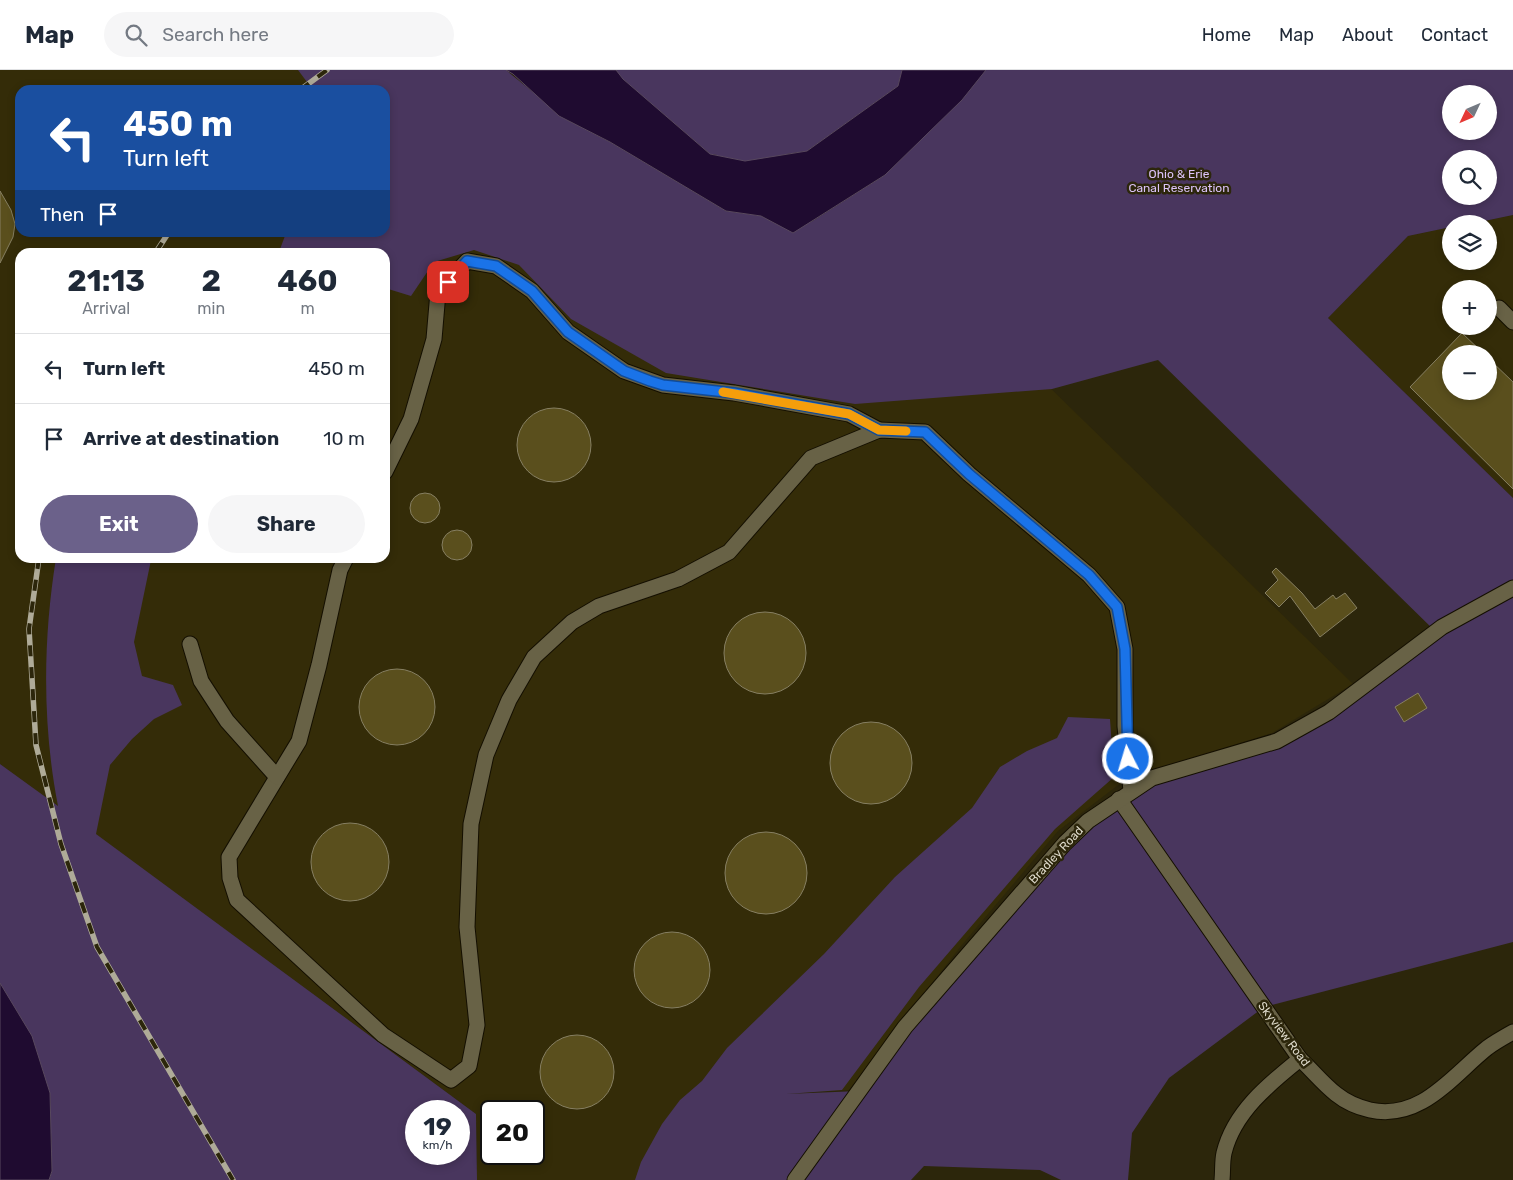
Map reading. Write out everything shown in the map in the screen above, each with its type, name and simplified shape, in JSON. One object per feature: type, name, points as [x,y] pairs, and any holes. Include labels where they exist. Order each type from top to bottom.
[{"type":"street","points":[[390,462],[411,419],[434,339],[438,292],[467,261],[496,266],[532,291],[568,332],[624,371],[663,385],[734,393],[849,414],[879,430]]},
{"type":"street","points":[[1499,308],[1513,322]]},
{"type":"street","points":[[344,563],[340,570],[319,665],[299,741],[229,856],[230,878],[238,900],[383,1036],[451,1080],[469,1066],[477,1026],[467,926],[471,824],[486,755],[509,700],[534,657],[572,622],[599,606],[678,579],[729,552],[811,458],[879,430],[925,432],[969,474],[1089,575],[1117,607],[1125,649],[1125,795]]},
{"type":"street","name":"Bradley Road","points":[[794,1180],[905,1027],[1065,843],[1088,821],[1152,778],[1277,741],[1329,712],[1436,632],[1513,588]]},
{"type":"street","points":[[190,644],[201,681],[227,721],[276,778]]},
{"type":"street","name":"Skyview Road","points":[[1125,795],[1300,1058],[1336,1094],[1355,1106],[1377,1111],[1397,1112],[1413,1108],[1429,1098],[1488,1047],[1513,1032]]},
{"type":"street","points":[[1222,1180],[1224,1154],[1237,1123],[1246,1109],[1300,1058]]},
{"type":"shaded area","points":[[0,70],[460,70],[996,335],[1353,684],[1272,733],[1126,779],[1058,831],[961,946],[849,1090],[725,1097],[671,1180],[477,1180],[476,1114],[470,1110],[470,1100],[457,1100],[0,764]]},
{"type":"shaded area","points":[[506,70],[616,70],[623,79],[710,154],[745,161],[807,151],[898,86],[902,70],[986,70],[962,100],[885,175],[793,233],[761,216],[726,211],[610,142],[559,116],[513,74]]},
{"type":"shaded area","points":[[1513,215],[1513,498],[1328,318],[1408,236],[1442,229],[1442,270],[1497,270],[1497,218]]},
{"type":"shaded area","points":[[0,983],[32,1036],[50,1093],[52,1171],[49,1180],[0,1180]]},
{"type":"green space","name":"Ohio & Erie Canal Reservation","points":[[298,70],[506,70],[567,120],[610,142],[726,211],[761,216],[779,225],[811,222],[885,175],[907,153],[939,70],[1513,70],[1513,215],[1497,218],[1497,215],[1442,215],[1442,229],[1408,236],[1328,318],[1513,498],[1513,942],[1264,1007],[1169,1078],[1132,1133],[1128,1180],[1061,1180],[1040,1170],[924,1166],[911,1180],[635,1180],[641,1162],[662,1124],[680,1100],[702,1081],[727,1048],[824,954],[895,877],[972,808],[1000,767],[1027,751],[1057,738],[1068,717],[1110,719],[1114,777],[1055,829],[919,987],[842,1090],[786,1094],[859,1091],[1065,843],[1152,778],[1277,741],[1436,632],[1158,360],[1052,389],[855,404],[666,373],[571,319],[519,265],[474,250],[434,262],[411,296],[390,290],[390,248],[280,248],[285,237],[390,237],[390,85],[309,85]]},
{"type":"green space","points":[[612,70],[902,70],[898,86],[807,151],[787,154],[738,170],[717,155],[710,154]]},
{"type":"green space","points":[[55,563],[150,563],[134,642],[142,676],[173,685],[182,705],[154,719],[132,739],[110,765],[96,834],[457,1100],[405,1100],[405,1165],[470,1165],[470,1110],[476,1114],[477,1180],[49,1180],[52,1171],[50,1093],[0,984],[0,764],[58,806],[49,744],[46,682],[47,650]]},
{"type":"building","points":[[0,191],[11,210],[15,224],[13,237],[0,263]]},
{"type":"building","points":[[1460,335],[1464,335],[1475,345],[1450,345]]},
{"type":"building","points":[[1442,354],[1442,400],[1497,400],[1497,367],[1513,382],[1513,489],[1410,387]]},
{"type":"building","points":[[547,408],[561,408],[575,414],[585,424],[591,438],[591,452],[585,466],[575,476],[561,482],[547,482],[533,476],[523,466],[517,452],[517,438],[523,424],[533,414]]},
{"type":"building","points":[[425,493],[436,497],[440,508],[436,519],[425,523],[414,519],[410,508],[414,497]]},
{"type":"building","points":[[457,530],[468,534],[472,545],[468,556],[457,560],[446,556],[442,545],[446,534]]},
{"type":"building","points":[[1276,568],[1302,593],[1315,609],[1333,595],[1336,599],[1345,593],[1357,608],[1320,637],[1290,596],[1279,607],[1265,593],[1278,580],[1272,572]]},
{"type":"building","points":[[765,612],[781,615],[794,624],[803,637],[806,653],[803,669],[794,682],[781,691],[765,694],[749,691],[736,682],[727,669],[724,653],[727,637],[736,624],[749,615]]},
{"type":"building","points":[[397,669],[411,672],[424,680],[432,693],[435,707],[432,721],[424,734],[411,742],[397,745],[383,742],[370,734],[362,721],[359,707],[362,693],[370,680],[383,672]]},
{"type":"building","points":[[1418,693],[1427,708],[1404,722],[1395,707]]},
{"type":"building","points":[[871,722],[887,725],[900,734],[909,747],[912,763],[909,779],[900,792],[887,801],[871,804],[855,801],[842,792],[833,779],[830,763],[833,747],[842,734],[855,725]]},
{"type":"building","points":[[350,823],[365,826],[382,840],[386,847],[389,862],[386,877],[372,894],[365,898],[350,901],[335,898],[318,884],[314,877],[311,862],[314,847],[328,830],[335,826]]},
{"type":"building","points":[[766,832],[782,835],[795,844],[804,857],[807,873],[804,889],[795,902],[782,911],[766,914],[750,911],[737,902],[728,889],[725,873],[728,857],[737,844],[750,835]]},
{"type":"building","points":[[672,932],[687,935],[699,943],[707,955],[710,970],[707,985],[699,997],[687,1005],[672,1008],[657,1005],[645,997],[637,985],[634,970],[637,955],[645,943],[657,935]]},
{"type":"building","points":[[577,1035],[598,1041],[608,1051],[614,1072],[608,1093],[598,1103],[577,1109],[556,1103],[546,1093],[540,1072],[546,1051],[556,1041]]},
{"type":"railway","points":[[307,85],[327,70]]},
{"type":"railway","points":[[159,248],[166,237]]},
{"type":"railway","points":[[38,563],[29,629],[36,745],[61,844],[97,947],[233,1180]]},
{"type":"slow traffic","points":[[723,392],[814,406],[849,414],[879,430],[906,431]]},
{"type":"route","points":[[448,282],[467,261],[496,266],[532,291],[568,332],[624,371],[663,385],[734,393],[814,406],[849,414],[879,430],[925,432],[969,474],[1089,575],[1117,607],[1125,649],[1125,726],[1128,759]]}]
